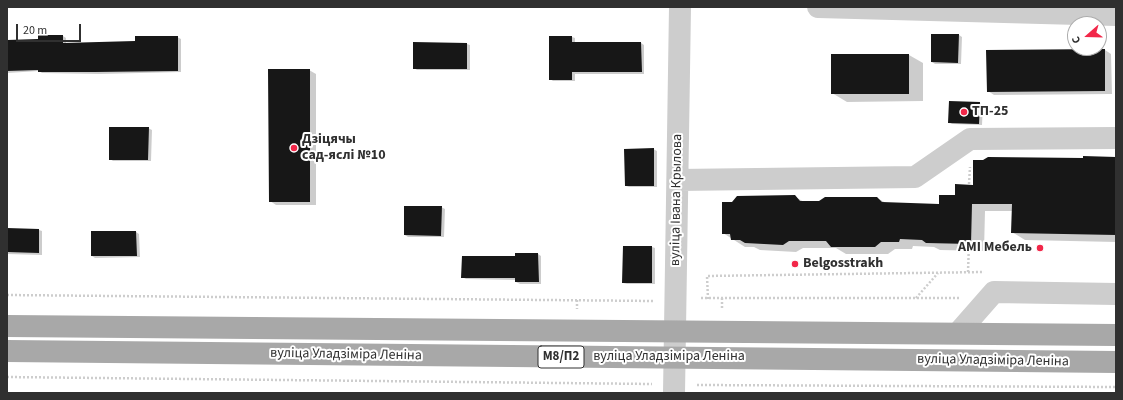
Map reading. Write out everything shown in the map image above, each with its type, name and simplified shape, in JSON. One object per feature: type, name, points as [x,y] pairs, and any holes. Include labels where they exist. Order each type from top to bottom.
[{"type":"main road","name":"вуліца Уладзіміра Леніна","points":[[7,326],[1116,335]]},
{"type":"main road","name":"вуліца Уладзіміра Леніна","points":[[7,351],[1116,362]]},
{"type":"street","name":"вуліца Івана Крылова","points":[[674,393],[680,7]]},
{"type":"street","points":[[818,7],[1116,15]]},
{"type":"street","points":[[678,180],[915,177],[970,139],[1116,138]]},
{"type":"street","points":[[958,333],[994,292],[1116,294]]},
{"type":"path","points":[[968,272],[969,242]]},
{"type":"path","points":[[708,298],[707,276],[968,272],[991,273]]},
{"type":"path","points":[[916,298],[938,273]]},
{"type":"path","points":[[7,295],[658,301]]},
{"type":"path","points":[[701,298],[968,298]]},
{"type":"path","points":[[722,298],[722,314]]},
{"type":"path","points":[[7,377],[645,384]]},
{"type":"path","points":[[704,385],[1116,388]]},
{"type":"building","points":[[931,34],[959,34],[958,63],[931,62]]},
{"type":"building","points":[[38,35],[63,35],[63,43],[135,41],[135,36],[178,36],[178,71],[7,71],[7,40],[38,39]]},
{"type":"building","points":[[549,36],[572,36],[572,42],[641,42],[642,72],[572,72],[572,80],[549,80]]},
{"type":"building","points":[[413,42],[467,43],[467,69],[413,69]]},
{"type":"building","points":[[1067,49],[1067,56],[1105,56],[1105,91],[987,92],[986,50]]},
{"type":"building","points":[[831,54],[909,54],[909,94],[831,94]]},
{"type":"building","points":[[268,69],[310,69],[310,202],[269,202]]},
{"type":"building","name":"ТП-25","points":[[949,101],[980,102],[979,124],[948,123]]},
{"type":"building","points":[[109,127],[149,127],[148,160],[109,160]]},
{"type":"building","points":[[654,148],[654,186],[625,186],[624,149]]},
{"type":"building","points":[[1083,156],[1116,157],[1116,235],[1011,233],[1012,204],[972,204],[971,244],[926,243],[922,240],[900,239],[899,242],[881,242],[875,247],[831,247],[826,241],[789,241],[783,245],[745,243],[740,240],[731,240],[730,234],[722,234],[722,202],[732,202],[737,196],[795,195],[800,201],[819,201],[825,197],[877,197],[882,202],[939,204],[939,195],[955,195],[955,184],[973,185],[973,160],[983,160],[988,157],[1083,158]]},
{"type":"building","points":[[404,206],[442,206],[441,236],[404,235]]},
{"type":"building","points":[[7,228],[39,229],[39,253],[7,252]]},
{"type":"building","points":[[91,231],[136,231],[137,256],[91,256]]},
{"type":"building","points":[[623,246],[652,246],[652,283],[622,283]]},
{"type":"building","points":[[515,253],[538,253],[539,282],[515,282],[515,278],[461,278],[462,256],[515,256]]},
{"type":"place","name":"ТП-25","points":[[964,112]]},
{"type":"place","name":"Дзіцячы сад-яслі №10","points":[[294,148]]},
{"type":"place","name":"AMI Мебель","points":[[1040,248]]},
{"type":"place","name":"Belgosstrakh","points":[[795,264]]}]
